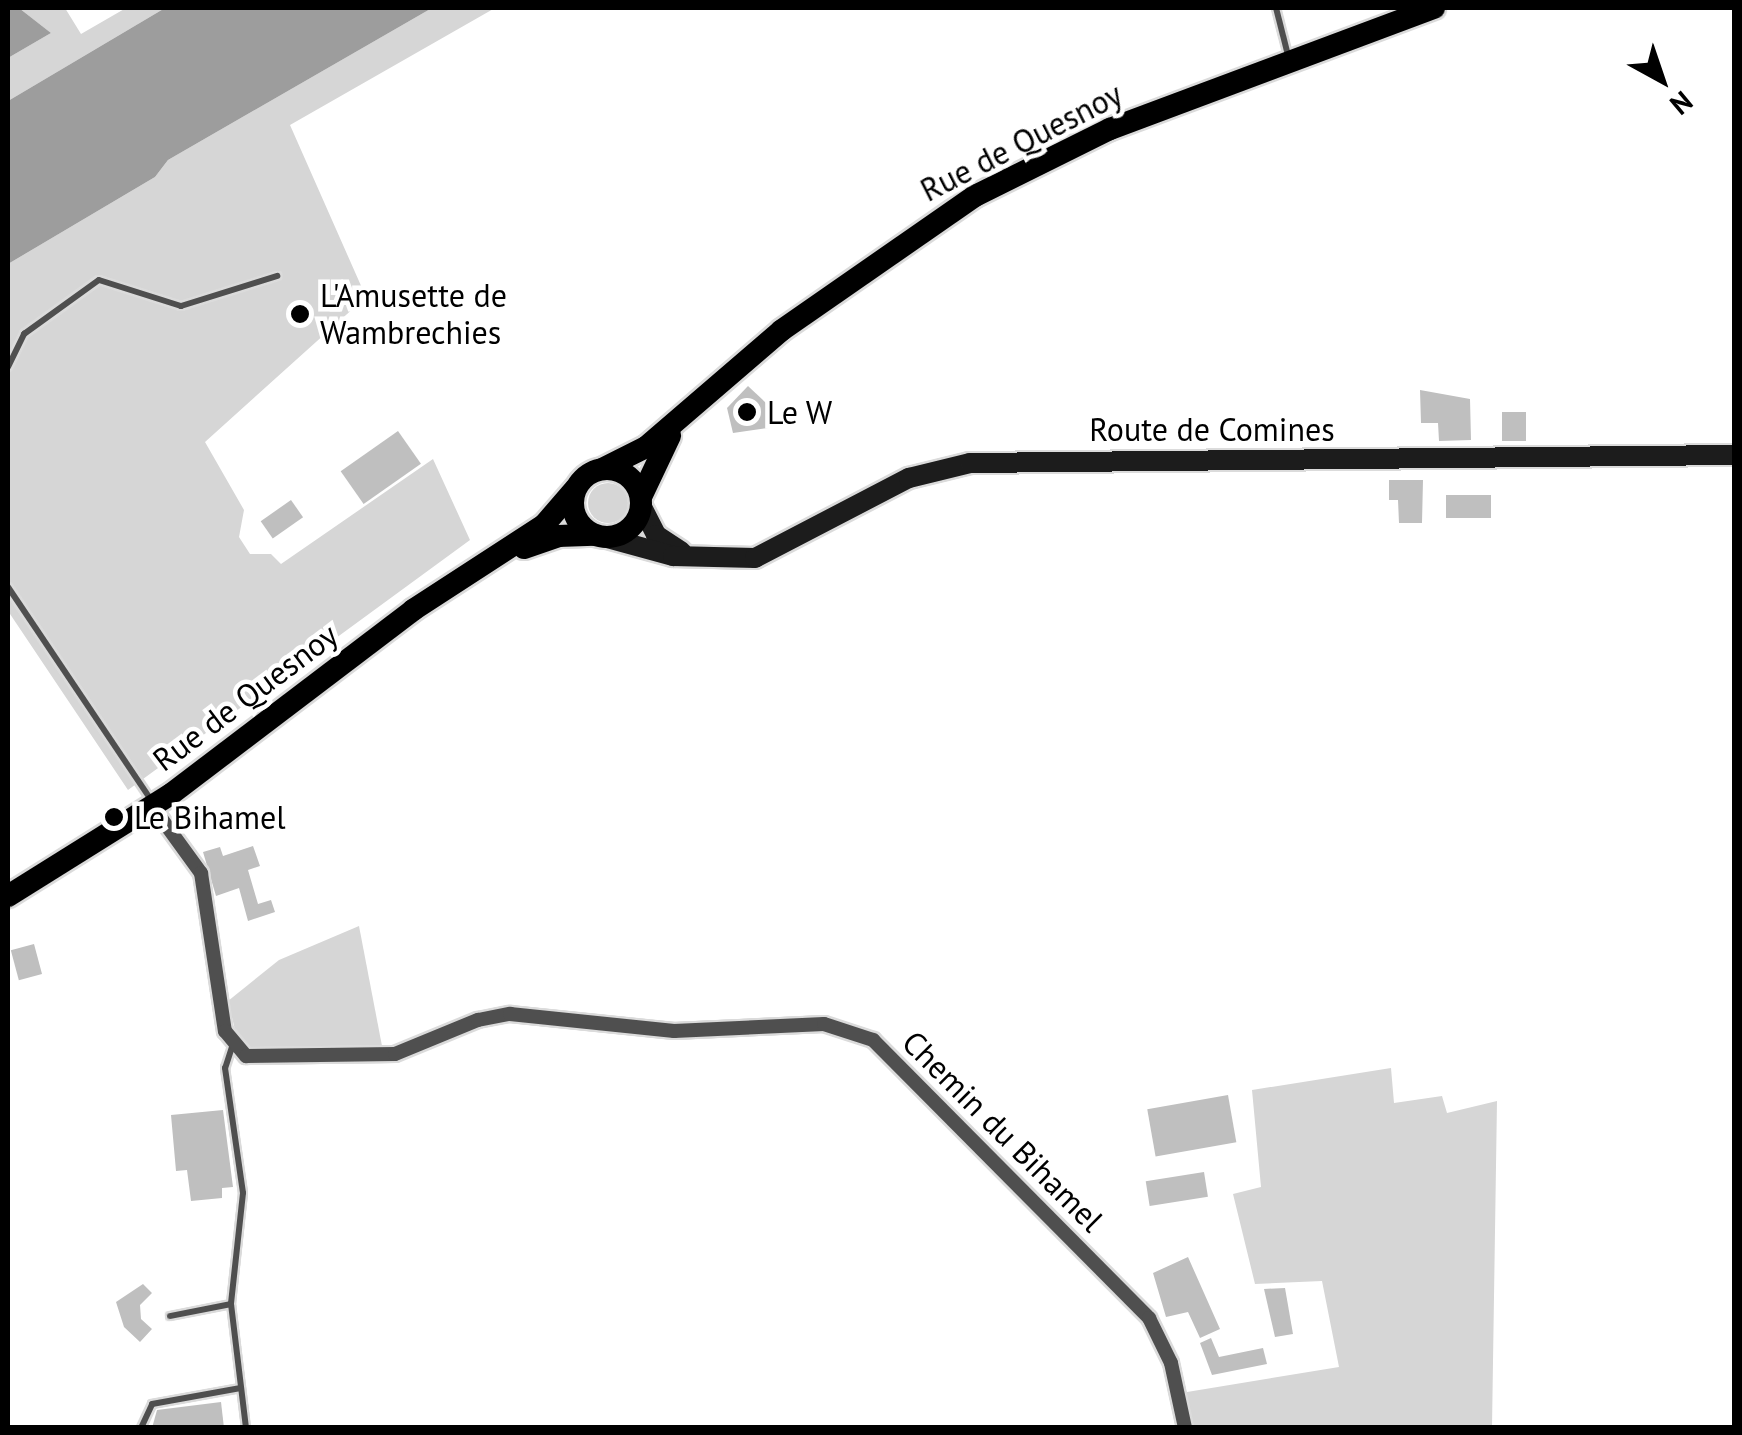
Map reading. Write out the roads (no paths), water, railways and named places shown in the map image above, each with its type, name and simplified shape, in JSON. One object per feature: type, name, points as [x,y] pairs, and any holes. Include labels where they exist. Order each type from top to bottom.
[{"type":"main road","name":"Rue de Quesnoy","points":[[602,469],[629,459],[684,417],[774,337],[975,196],[1110,129],[1434,8]]},
{"type":"main road","name":"Rue de Quesnoy","points":[[641,502],[651,466],[684,417]]},
{"type":"main road","points":[[602,469],[625,473],[641,502],[631,528],[599,536],[574,514],[575,489],[602,469]]},
{"type":"main road","name":"Rue de Quesnoy","points":[[8,896],[153,806],[466,575],[553,518],[575,489]]},
{"type":"main road","name":"Rue de Quesnoy","points":[[466,575],[558,536],[599,536]]},
{"type":"street","name":"Route de Comines","points":[[599,536],[712,560],[765,554],[909,478],[970,462],[1734,454]]},
{"type":"street","name":"Route de Comines","points":[[641,502],[664,542],[712,560]]},
{"type":"street","points":[[153,806],[200,873],[232,1047]]},
{"type":"street","name":"Chemin du Bihamel","points":[[232,1047],[264,1058],[395,1054],[497,1015],[674,1031],[798,1023],[854,1030],[892,1054],[1149,1318],[1171,1363],[1184,1428]]},
{"type":"lane","points":[[1276,8],[1290,61]]},
{"type":"lane","points":[[8,367],[24,334],[100,280],[181,306],[277,276]]},
{"type":"lane","points":[[8,587],[140,775],[153,806]]},
{"type":"lane","points":[[232,1047],[225,1068],[244,1193],[231,1304],[246,1428]]},
{"type":"lane","points":[[170,1316],[231,1304]]},
{"type":"lane","points":[[141,1428],[152,1404],[241,1388]]},
{"type":"place","name":"L'Amusette de Wambrechies","points":[[300,314]]},
{"type":"place","name":"Le W","points":[[747,412]]},
{"type":"place","name":"Le Bihamel","points":[[114,817]]}]
